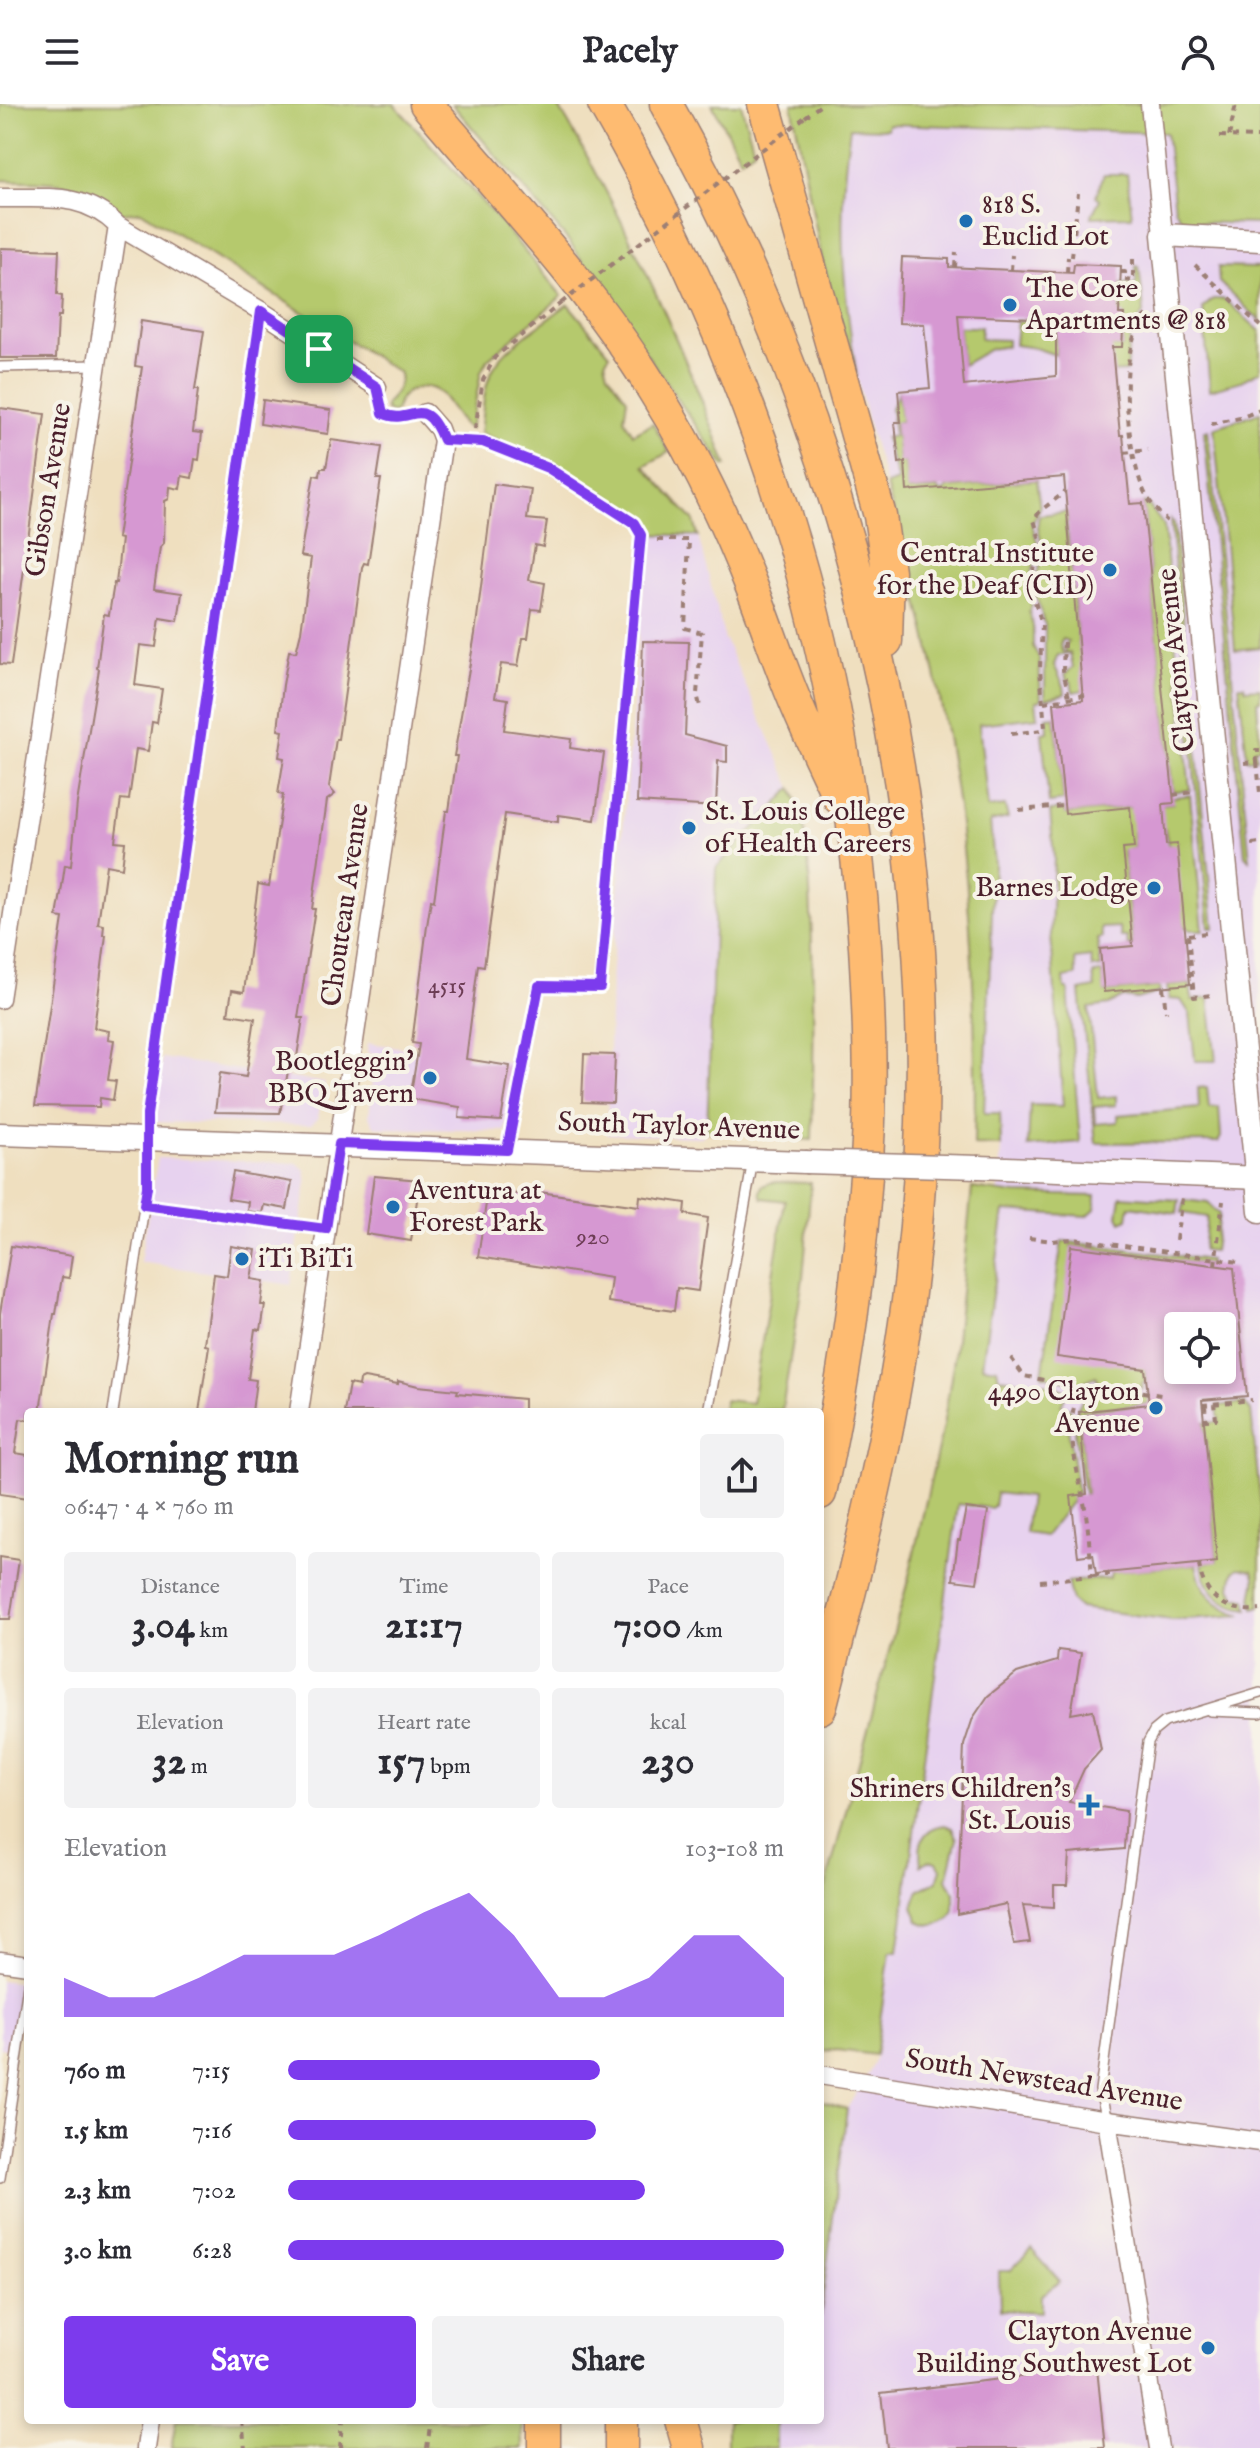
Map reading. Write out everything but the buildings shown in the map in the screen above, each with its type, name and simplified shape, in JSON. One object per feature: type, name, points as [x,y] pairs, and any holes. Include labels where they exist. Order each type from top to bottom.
[{"type":"highway","points":[[426,104],[559,257],[654,390],[705,482],[728,532],[757,599],[787,683],[855,834]]},
{"type":"highway","points":[[604,104],[673,229],[739,377],[765,451],[791,528],[829,680],[855,834],[867,988],[868,1139],[855,1298],[824,1473]]},
{"type":"highway","points":[[666,104],[726,220],[797,383],[843,520],[881,671],[907,826],[915,906],[922,1065],[916,1221],[908,1300],[883,1454],[824,1693]]},
{"type":"highway","points":[[764,104],[880,516],[888,571],[888,629],[881,671]]},
{"type":"highway","points":[[544,2424],[544,2448]]},
{"type":"highway","points":[[621,2424],[621,2448]]},
{"type":"highway","points":[[675,2424],[675,2448]]},
{"type":"highway","points":[[682,2424],[689,2448]]},
{"type":"street","name":"Clayton Avenue","points":[[1150,104],[1260,1211]]},
{"type":"street","points":[[0,198],[75,201],[99,209],[118,226],[261,311],[377,387]]},
{"type":"street","name":"Gibson Avenue","points":[[0,999],[2,969],[118,226]]},
{"type":"street","points":[[1163,235],[1260,240]]},
{"type":"street","points":[[425,413],[439,429],[443,440]]},
{"type":"street","name":"Chouteau Avenue","points":[[300,1408],[443,440]]},
{"type":"street","name":"South Taylor Avenue","points":[[0,1134],[1258,1178]]},
{"type":"street","points":[[0,1961],[24,1964]]},
{"type":"street","name":"South Newstead Avenue","points":[[824,2076],[1260,2142]]},
{"type":"street","points":[[1107,2121],[1159,2448]]},
{"type":"street","points":[[146,2448],[149,2424]]},
{"type":"lane","points":[[114,1408],[144,1205],[147,1115],[261,311]]},
{"type":"lane","points":[[0,367],[97,365]]},
{"type":"lane","points":[[443,440],[483,442],[548,468],[634,523],[641,535],[600,987],[539,986],[507,1150]]},
{"type":"lane","points":[[709,1408],[753,1160]]},
{"type":"lane","points":[[144,1205],[326,1229]]},
{"type":"lane","points":[[1107,2121],[1100,2090],[1148,1742],[1154,1731],[1165,1722],[1260,1693]]},
{"type":"lane","points":[[1199,1711],[1260,1713]]},
{"type":"lane","points":[[0,2178],[24,2013]]},
{"type":"path","points":[[475,431],[483,380],[495,357],[822,104]]},
{"type":"path","points":[[1229,136],[1236,104]]},
{"type":"path","points":[[1220,136],[1260,137]]},
{"type":"path","points":[[1067,272],[1078,193]]},
{"type":"path","points":[[955,267],[956,252]]},
{"type":"path","points":[[1011,270],[1012,255]]},
{"type":"path","points":[[1121,272],[1125,272],[1125,280],[1133,281],[1133,259]]},
{"type":"path","points":[[1195,265],[1260,326]]},
{"type":"path","points":[[1147,315],[1137,330],[1129,356],[1128,407],[1142,486],[1167,521]]},
{"type":"path","points":[[377,387],[383,413],[396,417],[425,413]]},
{"type":"path","points":[[1211,424],[1260,410]]},
{"type":"path","points":[[1124,453],[1148,450]]},
{"type":"path","points":[[1011,734],[1044,729],[1040,669],[1042,624],[1031,592],[1041,543],[1034,520],[1040,511],[1065,492]]},
{"type":"path","points":[[640,540],[689,540],[685,628],[702,633],[697,694],[700,706]]},
{"type":"path","points":[[1064,642],[1063,670],[1069,697]]},
{"type":"path","points":[[1043,702],[1085,695]]},
{"type":"path","points":[[1044,712],[1055,711]]},
{"type":"path","points":[[1260,751],[1256,751],[1260,793]]},
{"type":"path","points":[[1244,763],[1257,762]]},
{"type":"path","points":[[1173,795],[1193,792]]},
{"type":"path","points":[[1019,810],[1064,806]]},
{"type":"path","points":[[1252,844],[1260,843]]},
{"type":"path","points":[[1206,933],[1186,935],[1194,997],[1212,995]]},
{"type":"path","points":[[1163,987],[1166,1012]]},
{"type":"path","points":[[1176,1240],[1182,1198]]},
{"type":"path","points":[[1215,1262],[1223,1201]]},
{"type":"path","points":[[1029,1238],[1052,1241],[1073,1239],[1215,1262],[1239,1262]]},
{"type":"path","points":[[1011,1358],[1024,1376],[1064,1384],[1083,1394]]},
{"type":"path","points":[[1092,1576],[1072,1425],[1076,1400],[1090,1390],[1108,1388],[1161,1395]]},
{"type":"path","points":[[1214,1404],[1216,1419],[1206,1420],[1204,1405],[1252,1400]]},
{"type":"path","points":[[1199,1564],[1205,1585],[1219,1603],[1241,1611],[1260,1610]]},
{"type":"path","points":[[1040,1581],[1108,1575],[1107,1572]]},
{"type":"path","points":[[242,2424],[245,2448]]},
{"type":"path","points":[[340,2448],[342,2424]]},
{"type":"path","points":[[427,2448],[430,2424]]},
{"type":"shaded area","points":[[792,104],[1260,104],[1260,2448],[776,2448],[776,2424],[824,2424],[824,2220],[843,2115],[874,2064],[890,1951],[898,1952],[998,1198],[1001,1146],[974,1145],[975,1009],[971,919],[943,712],[909,564],[869,427]]},
{"type":"shaded area","name":"St. Louis College of Health Careers","points":[[647,534],[698,536],[725,640],[792,788],[716,868],[707,1132],[701,1137],[607,1134],[611,982]]},
{"type":"shaded area","points":[[368,1043],[516,1063],[505,1131],[374,1126],[369,1116],[376,1055],[367,1053]]},
{"type":"shaded area","points":[[162,1058],[325,1083],[318,1117],[311,1125],[154,1122]]},
{"type":"shaded area","points":[[158,1158],[296,1163],[305,1170],[307,1182],[291,1285],[140,1262]]},
{"type":"shaded area","points":[[0,1980],[21,1983],[12,2050],[0,2048]]},
{"type":"green space","points":[[0,104],[394,104],[562,296],[488,359],[481,372],[470,429],[441,394],[425,387],[407,392],[395,412],[391,413],[385,406],[398,386],[398,372],[141,211],[121,213],[91,193],[64,184],[0,180]]},
{"type":"green space","points":[[452,104],[557,104],[629,236],[690,372],[727,466],[724,466],[568,240]]},
{"type":"green space","points":[[712,104],[741,104],[754,150],[741,159]]},
{"type":"green space","points":[[792,104],[1260,104],[1260,224],[1189,222],[1181,218],[1175,209],[1166,133],[888,124],[887,129],[850,128],[842,223],[848,313],[857,377],[822,260]]},
{"type":"green space","points":[[1104,174],[1127,174],[1132,216],[1091,217],[1100,199],[1096,196]]},
{"type":"green space","points":[[1136,265],[1139,266],[1144,312],[1129,342],[1126,372],[1104,373],[1105,346],[1122,347],[1124,315],[1119,314],[1120,284],[1136,284]]},
{"type":"green space","points":[[1218,267],[1260,268],[1260,321],[1219,282]]},
{"type":"green space","points":[[1213,299],[1224,299],[1260,331],[1260,371],[1241,381],[1210,390],[1203,308]]},
{"type":"green space","points":[[568,304],[610,354],[605,361],[608,373],[627,399],[624,419],[633,434],[653,423],[669,452],[644,466],[694,521],[698,536],[647,534],[646,524],[631,509],[551,462],[480,433],[487,385],[498,361],[516,343]]},
{"type":"green space","points":[[1017,321],[1056,323],[1056,355],[1015,345]]},
{"type":"green space","points":[[959,327],[981,327],[980,339],[1007,340],[1007,346],[990,349],[962,365]]},
{"type":"green space","points":[[898,393],[901,421],[895,423],[899,462],[905,462],[908,491],[938,489],[939,492],[946,491],[946,488],[1036,480],[1040,508],[1032,524],[1039,548],[1028,584],[1032,603],[1029,612],[1033,646],[1039,658],[1041,700],[1036,701],[1038,717],[979,724],[988,808],[1005,806],[1008,818],[990,822],[994,863],[984,1113],[1000,1113],[1001,1146],[974,1145],[975,1036],[970,926],[952,763],[930,652],[886,485],[898,481],[885,438],[894,436],[891,408]]},
{"type":"green space","points":[[1260,412],[1260,647],[1235,650],[1214,428]]},
{"type":"green space","points":[[1208,430],[1250,860],[1245,856],[1204,431]]},
{"type":"green space","points":[[1143,503],[1147,503],[1164,526],[1190,790],[1173,792]]},
{"type":"green space","points":[[1067,512],[1066,528],[1084,690],[1073,692],[1071,681],[1067,680],[1065,674],[1073,667],[1070,653],[1066,654],[1064,646],[1068,641],[1062,639],[1060,646],[1064,655],[1058,655],[1054,665],[1065,694],[1045,699],[1045,625],[1033,587],[1039,567],[1047,556],[1043,554],[1038,520],[1040,515]]},
{"type":"green space","points":[[1170,519],[1174,523],[1214,928],[1209,928]]},
{"type":"green space","points":[[1239,685],[1244,685],[1245,689],[1260,688],[1260,700],[1257,701],[1260,747],[1255,748],[1256,758],[1247,759]]},
{"type":"green space","points":[[1055,716],[1064,801],[1049,803],[1042,733],[1048,732],[1047,717]]},
{"type":"green space","points":[[792,788],[802,818],[810,882],[812,1140],[780,1138],[765,1133],[707,1132],[716,868]]},
{"type":"green space","points":[[1190,795],[1203,930],[1190,930],[1184,926],[1165,829],[1133,832],[1134,848],[1123,850],[1133,945],[1128,946],[1127,937],[1121,937],[1119,927],[1101,928],[1102,938],[1097,939],[1101,967],[1092,968],[1091,957],[1075,959],[1076,976],[1064,978],[1065,989],[1068,989],[1080,1142],[1028,1147],[1030,1105],[1063,1106],[1051,935],[1054,858],[1050,811],[1064,809],[1066,814],[1173,803],[1173,797]]},
{"type":"green space","points":[[1102,973],[1105,992],[1159,987],[1160,992],[1137,999],[1122,997],[1109,1005],[1089,1008],[1098,1098],[1116,1096],[1116,1105],[1094,1107],[1095,1124],[1118,1122],[1118,1115],[1199,1108],[1198,1088],[1207,1087],[1209,1108],[1219,1107],[1221,1137],[1218,1142],[1096,1143],[1080,991],[1095,988],[1093,974]]},
{"type":"green space","points":[[1190,984],[1192,1000],[1209,998],[1216,1061],[1195,1061],[1190,1014],[1181,1000],[1169,999],[1167,986]]},
{"type":"green space","points":[[772,1182],[811,1183],[803,1278],[782,1408],[724,1408],[725,1400],[752,1403],[785,1201],[762,1198],[762,1186]]},
{"type":"green space","points":[[972,1188],[1016,1194],[1096,1196],[1095,1209],[1087,1216],[1004,1211],[982,1366],[997,1368],[999,1378],[1052,1384],[1067,1392],[1061,1405],[1071,1409],[1068,1427],[1078,1495],[1072,1496],[1072,1501],[1045,1536],[1025,1533],[1030,1497],[996,1493],[991,1508],[958,1504],[898,1952],[890,1952],[875,2055],[824,2051],[824,1893],[908,1580],[943,1426],[954,1359]]},
{"type":"green space","points":[[1121,1196],[1179,1200],[1177,1213],[1130,1206],[1128,1219],[1121,1222],[1118,1216]]},
{"type":"green space","points":[[1185,1200],[1208,1203],[1219,1214],[1214,1251],[1203,1250],[1207,1217],[1182,1213]]},
{"type":"green space","points":[[1062,1241],[1209,1260],[1209,1265],[1071,1246],[1145,1369],[1143,1389],[1130,1384],[1099,1386],[1096,1376],[1079,1384],[1042,1375]]},
{"type":"green space","points":[[1102,1391],[1156,1398],[1156,1403],[1079,1412],[1087,1494],[1084,1494],[1075,1420],[1082,1400]]},
{"type":"green space","points":[[1244,1403],[1251,1411],[1260,1498],[1260,1606],[1254,1608],[1253,1571],[1239,1568],[1234,1571],[1231,1587],[1236,1597],[1246,1599],[1248,1609],[1230,1604],[1216,1595],[1207,1582],[1202,1564],[1217,1561],[1204,1423],[1219,1422],[1217,1406]]},
{"type":"green space","points":[[1196,1564],[1201,1583],[1211,1597],[1224,1608],[1242,1615],[1172,1620],[1080,1608],[1072,1601],[1067,1582],[1110,1578],[1111,1572]]},
{"type":"green space","points":[[945,1825],[952,1828],[957,1839],[947,1879],[954,1893],[954,1913],[943,1923],[929,1925],[919,1921],[913,1907],[919,1890],[937,1881],[941,1869],[933,1861],[921,1865],[921,1844],[931,1830]]},
{"type":"green space","points":[[824,2102],[847,2109],[824,2286]]},
{"type":"green space","points":[[1031,2249],[1060,2281],[1041,2296],[1041,2312],[1000,2310],[999,2271],[1010,2271]]},
{"type":"green space","points":[[175,2424],[522,2424],[523,2448],[171,2448]]},
{"type":"green space","points":[[727,2424],[776,2424],[776,2448],[727,2448]]},
{"type":"place","name":"818 S. Euclid Lot","points":[[966,221]]},
{"type":"place","name":"The Core Apartments @ 818","points":[[1010,305]]},
{"type":"place","name":"Central Institute for the Deaf (CID)","points":[[1110,570]]},
{"type":"place","name":"St. Louis College of Health Careers","points":[[689,828]]},
{"type":"place","name":"Barnes Lodge","points":[[1154,888]]},
{"type":"place","name":"Bootleggin' BBQ Tavern","points":[[430,1078]]},
{"type":"place","name":"Aventura at Forest Park","points":[[393,1207]]},
{"type":"place","name":"iTi BiTi","points":[[242,1259]]},
{"type":"place","name":"4490 Clayton Avenue","points":[[1156,1408]]},
{"type":"place","name":"Shriners Children's St. Louis","points":[[1089,1805]]},
{"type":"place","name":"Clayton Avenue Building Southwest Lot","points":[[1208,2348]]},
{"type":"route","points":[[261,311],[319,349],[377,387],[383,413],[396,417],[425,413],[439,429],[443,440],[483,442],[548,468],[634,523],[641,535],[600,987],[539,986],[507,1150],[339,1144],[326,1229],[144,1205],[147,1115],[261,311]]}]
